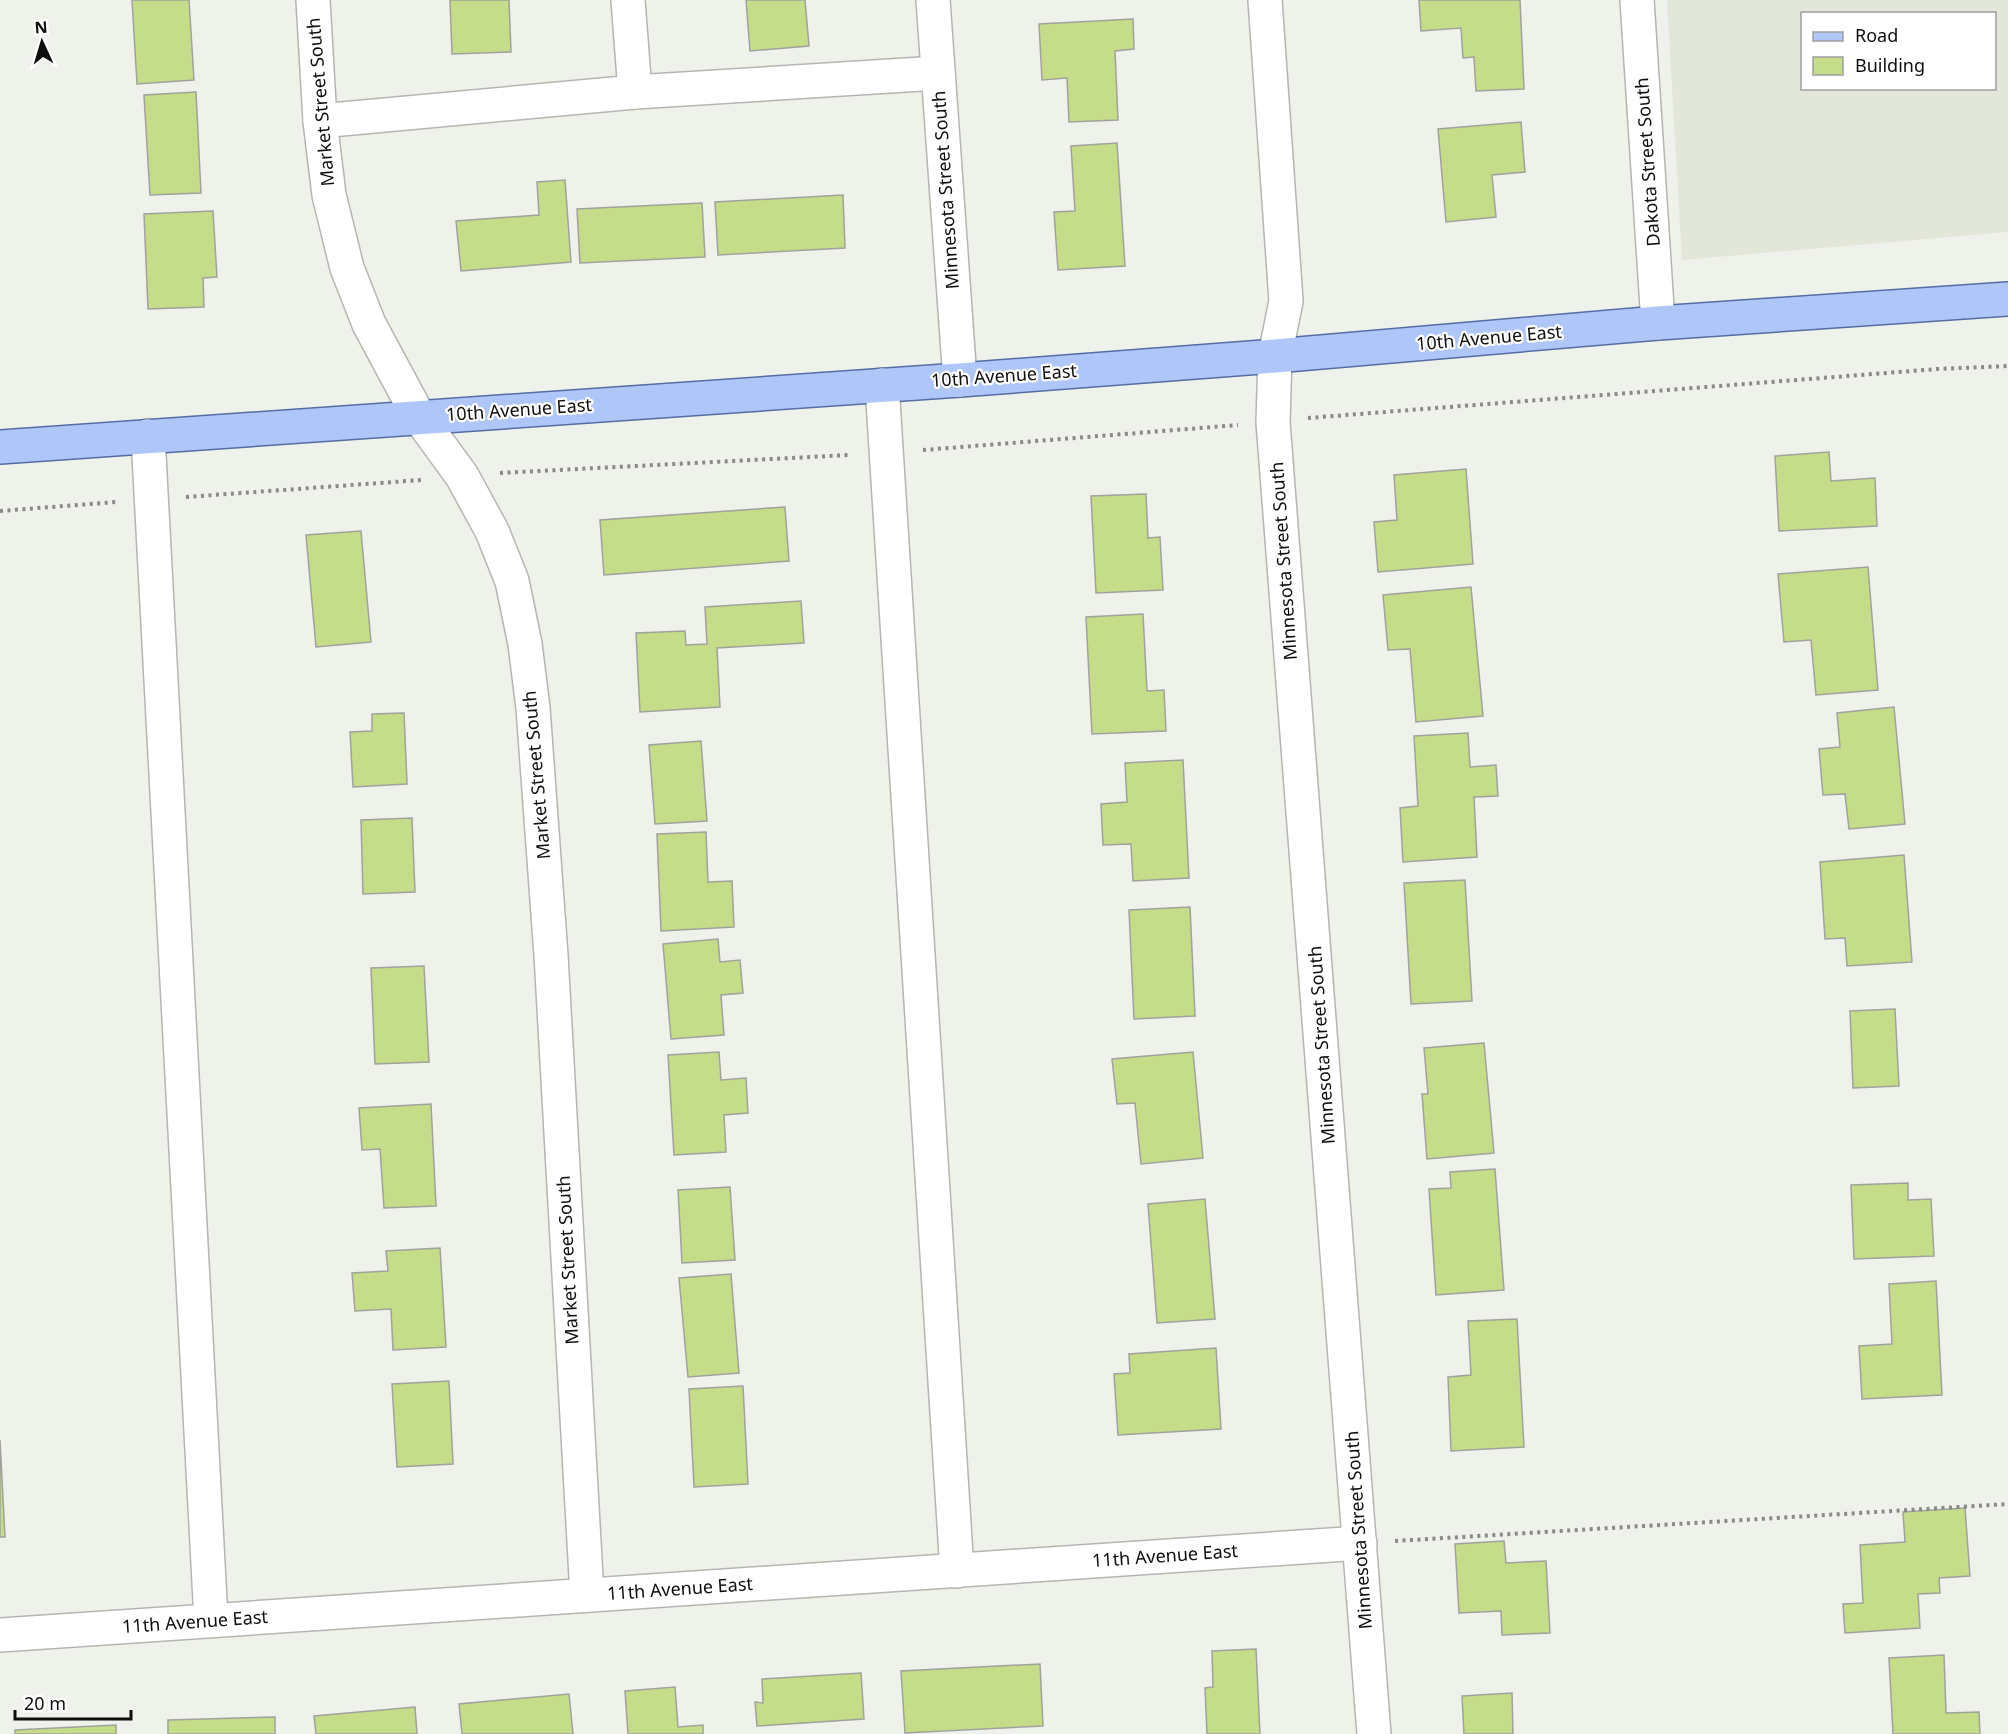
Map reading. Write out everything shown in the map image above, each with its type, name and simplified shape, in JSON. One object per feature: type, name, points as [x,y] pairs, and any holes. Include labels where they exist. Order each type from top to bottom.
[{"type":"main road","name":"10th Avenue East","points":[[0,447],[960,380],[1658,323],[2008,305]]},
{"type":"street","name":"Market Street South","points":[[313,0],[320,121],[329,195],[347,268],[369,324],[419,417],[462,476],[492,531],[512,581],[525,644],[533,708],[551,955],[587,1595]]},
{"type":"street","points":[[628,0],[634,92]]},
{"type":"street","name":"Minnesota Street South","points":[[933,0],[960,380]]},
{"type":"street","name":"Minnesota Street South","points":[[1265,0],[1286,301],[1275,356],[1273,422],[1374,1734]]},
{"type":"street","name":"Dakota Street South","points":[[1637,0],[1658,323]]},
{"type":"street","points":[[320,121],[634,92],[938,73]]},
{"type":"street","points":[[882,385],[957,1571]]},
{"type":"street","points":[[148,436],[211,1620]]},
{"type":"street","name":"11th Avenue East","points":[[0,1635],[1360,1543]]},
{"type":"path","points":[[0,511],[539,470],[886,453],[1925,370],[2008,366]]},
{"type":"path","points":[[1360,1543],[2008,1504]]},
{"type":"shaded area","points":[[1667,0],[2008,0],[2008,232],[1682,260]]},
{"type":"building","points":[[132,0],[189,0],[194,80],[137,84]]},
{"type":"building","points":[[450,0],[509,0],[511,52],[452,54]]},
{"type":"building","points":[[746,0],[805,0],[809,46],[750,51]]},
{"type":"building","points":[[1419,0],[1520,0],[1524,89],[1476,91],[1474,57],[1463,58],[1461,28],[1421,31]]},
{"type":"building","points":[[1133,19],[1134,49],[1115,51],[1118,120],[1069,122],[1067,78],[1042,80],[1039,24]]},
{"type":"building","points":[[196,92],[201,193],[150,195],[144,95]]},
{"type":"building","points":[[1521,122],[1525,172],[1492,175],[1496,217],[1446,222],[1438,129]]},
{"type":"building","points":[[1117,143],[1125,266],[1058,270],[1054,212],[1075,211],[1071,146]]},
{"type":"building","points":[[565,180],[571,262],[461,271],[456,221],[539,215],[537,182]]},
{"type":"building","points":[[843,195],[845,248],[718,255],[715,202]]},
{"type":"building","points":[[702,203],[705,257],[580,263],[577,209]]},
{"type":"building","points":[[213,211],[217,277],[203,278],[204,307],[148,309],[144,214]]},
{"type":"building","points":[[1829,452],[1831,481],[1875,478],[1877,526],[1779,531],[1775,456]]},
{"type":"building","points":[[1466,469],[1473,564],[1378,572],[1374,522],[1397,520],[1394,475]]},
{"type":"building","points":[[1146,494],[1148,538],[1160,537],[1163,590],[1096,593],[1091,496]]},
{"type":"building","points":[[785,507],[789,561],[604,575],[600,520]]},
{"type":"building","points":[[361,531],[371,642],[316,647],[306,535]]},
{"type":"building","points":[[1868,567],[1878,690],[1816,695],[1811,640],[1784,642],[1778,574]]},
{"type":"building","points":[[1471,587],[1483,716],[1416,722],[1410,649],[1388,650],[1383,595]]},
{"type":"building","points":[[801,601],[804,643],[717,648],[720,707],[640,712],[636,633],[685,631],[686,645],[707,644],[705,607]]},
{"type":"building","points":[[1143,614],[1147,691],[1164,690],[1166,731],[1092,734],[1086,617]]},
{"type":"building","points":[[1894,707],[1905,824],[1849,829],[1845,794],[1823,795],[1819,749],[1840,747],[1837,713]]},
{"type":"building","points":[[404,713],[407,784],[353,787],[350,732],[372,731],[372,714]]},
{"type":"building","points":[[1468,733],[1470,767],[1496,765],[1498,796],[1474,797],[1477,857],[1403,862],[1400,808],[1418,806],[1414,736]]},
{"type":"building","points":[[701,741],[707,821],[655,824],[649,745]]},
{"type":"building","points":[[1183,760],[1189,878],[1133,881],[1131,844],[1103,845],[1101,804],[1127,802],[1125,763]]},
{"type":"building","points":[[412,818],[415,892],[363,894],[361,820]]},
{"type":"building","points":[[706,832],[708,882],[732,881],[734,927],[661,931],[657,834]]},
{"type":"building","points":[[1904,855],[1912,962],[1847,966],[1845,938],[1825,939],[1820,862]]},
{"type":"building","points":[[1465,880],[1472,1001],[1411,1004],[1404,883]]},
{"type":"building","points":[[1190,907],[1195,1016],[1134,1019],[1129,910]]},
{"type":"building","points":[[718,939],[720,962],[740,960],[743,993],[721,995],[724,1035],[671,1039],[663,944]]},
{"type":"building","points":[[424,966],[429,1062],[375,1064],[371,968]]},
{"type":"building","points":[[1895,1009],[1899,1086],[1853,1088],[1850,1011]]},
{"type":"building","points":[[1484,1043],[1494,1153],[1427,1159],[1422,1094],[1428,1094],[1424,1048]]},
{"type":"building","points":[[719,1052],[721,1080],[746,1078],[748,1113],[724,1115],[726,1152],[674,1155],[668,1055]]},
{"type":"building","points":[[1193,1052],[1203,1158],[1141,1164],[1135,1103],[1117,1104],[1112,1059]]},
{"type":"building","points":[[431,1104],[436,1206],[384,1208],[380,1149],[362,1150],[359,1108]]},
{"type":"building","points":[[1495,1169],[1504,1290],[1436,1295],[1429,1189],[1451,1188],[1450,1172]]},
{"type":"building","points":[[1908,1183],[1908,1200],[1931,1199],[1934,1256],[1854,1259],[1851,1185]]},
{"type":"building","points":[[730,1187],[735,1260],[682,1263],[678,1190]]},
{"type":"building","points":[[1205,1199],[1215,1319],[1157,1323],[1148,1204]]},
{"type":"building","points":[[440,1248],[446,1347],[393,1350],[391,1309],[355,1311],[352,1273],[388,1271],[386,1251]]},
{"type":"building","points":[[731,1274],[739,1373],[688,1377],[679,1278]]},
{"type":"building","points":[[1936,1281],[1942,1395],[1862,1399],[1859,1346],[1892,1344],[1889,1284]]},
{"type":"building","points":[[1517,1319],[1524,1447],[1451,1451],[1448,1377],[1471,1375],[1468,1321]]},
{"type":"building","points":[[1216,1348],[1221,1429],[1118,1435],[1114,1374],[1130,1373],[1129,1354]]},
{"type":"building","points":[[449,1381],[453,1464],[397,1467],[392,1384]]},
{"type":"building","points":[[743,1386],[748,1484],[694,1487],[689,1389]]},
{"type":"building","points":[[0,1440],[5,1537],[0,1537]]},
{"type":"building","points":[[1965,1508],[1970,1576],[1939,1578],[1940,1593],[1918,1594],[1920,1628],[1845,1633],[1843,1604],[1863,1603],[1860,1545],[1905,1542],[1903,1512]]},
{"type":"building","points":[[1504,1541],[1506,1563],[1546,1561],[1550,1633],[1502,1635],[1501,1611],[1459,1613],[1455,1544]]},
{"type":"building","points":[[1256,1649],[1260,1734],[1207,1734],[1205,1688],[1213,1687],[1212,1651]]},
{"type":"building","points":[[1944,1655],[1946,1713],[1979,1712],[1980,1734],[1893,1734],[1889,1658]]},
{"type":"building","points":[[1040,1664],[1043,1726],[905,1733],[901,1671]]},
{"type":"building","points":[[861,1673],[864,1719],[757,1726],[755,1702],[763,1703],[762,1679]]},
{"type":"building","points":[[675,1687],[678,1727],[703,1725],[703,1734],[628,1734],[625,1691]]},
{"type":"building","points":[[1512,1693],[1513,1734],[1464,1734],[1462,1696]]},
{"type":"building","points":[[569,1694],[573,1734],[462,1734],[459,1704]]},
{"type":"building","points":[[415,1707],[417,1734],[316,1734],[314,1716]]},
{"type":"building","points":[[275,1717],[275,1734],[168,1734],[168,1720]]},
{"type":"building","points":[[116,1725],[116,1734],[15,1734],[15,1730]]}]
